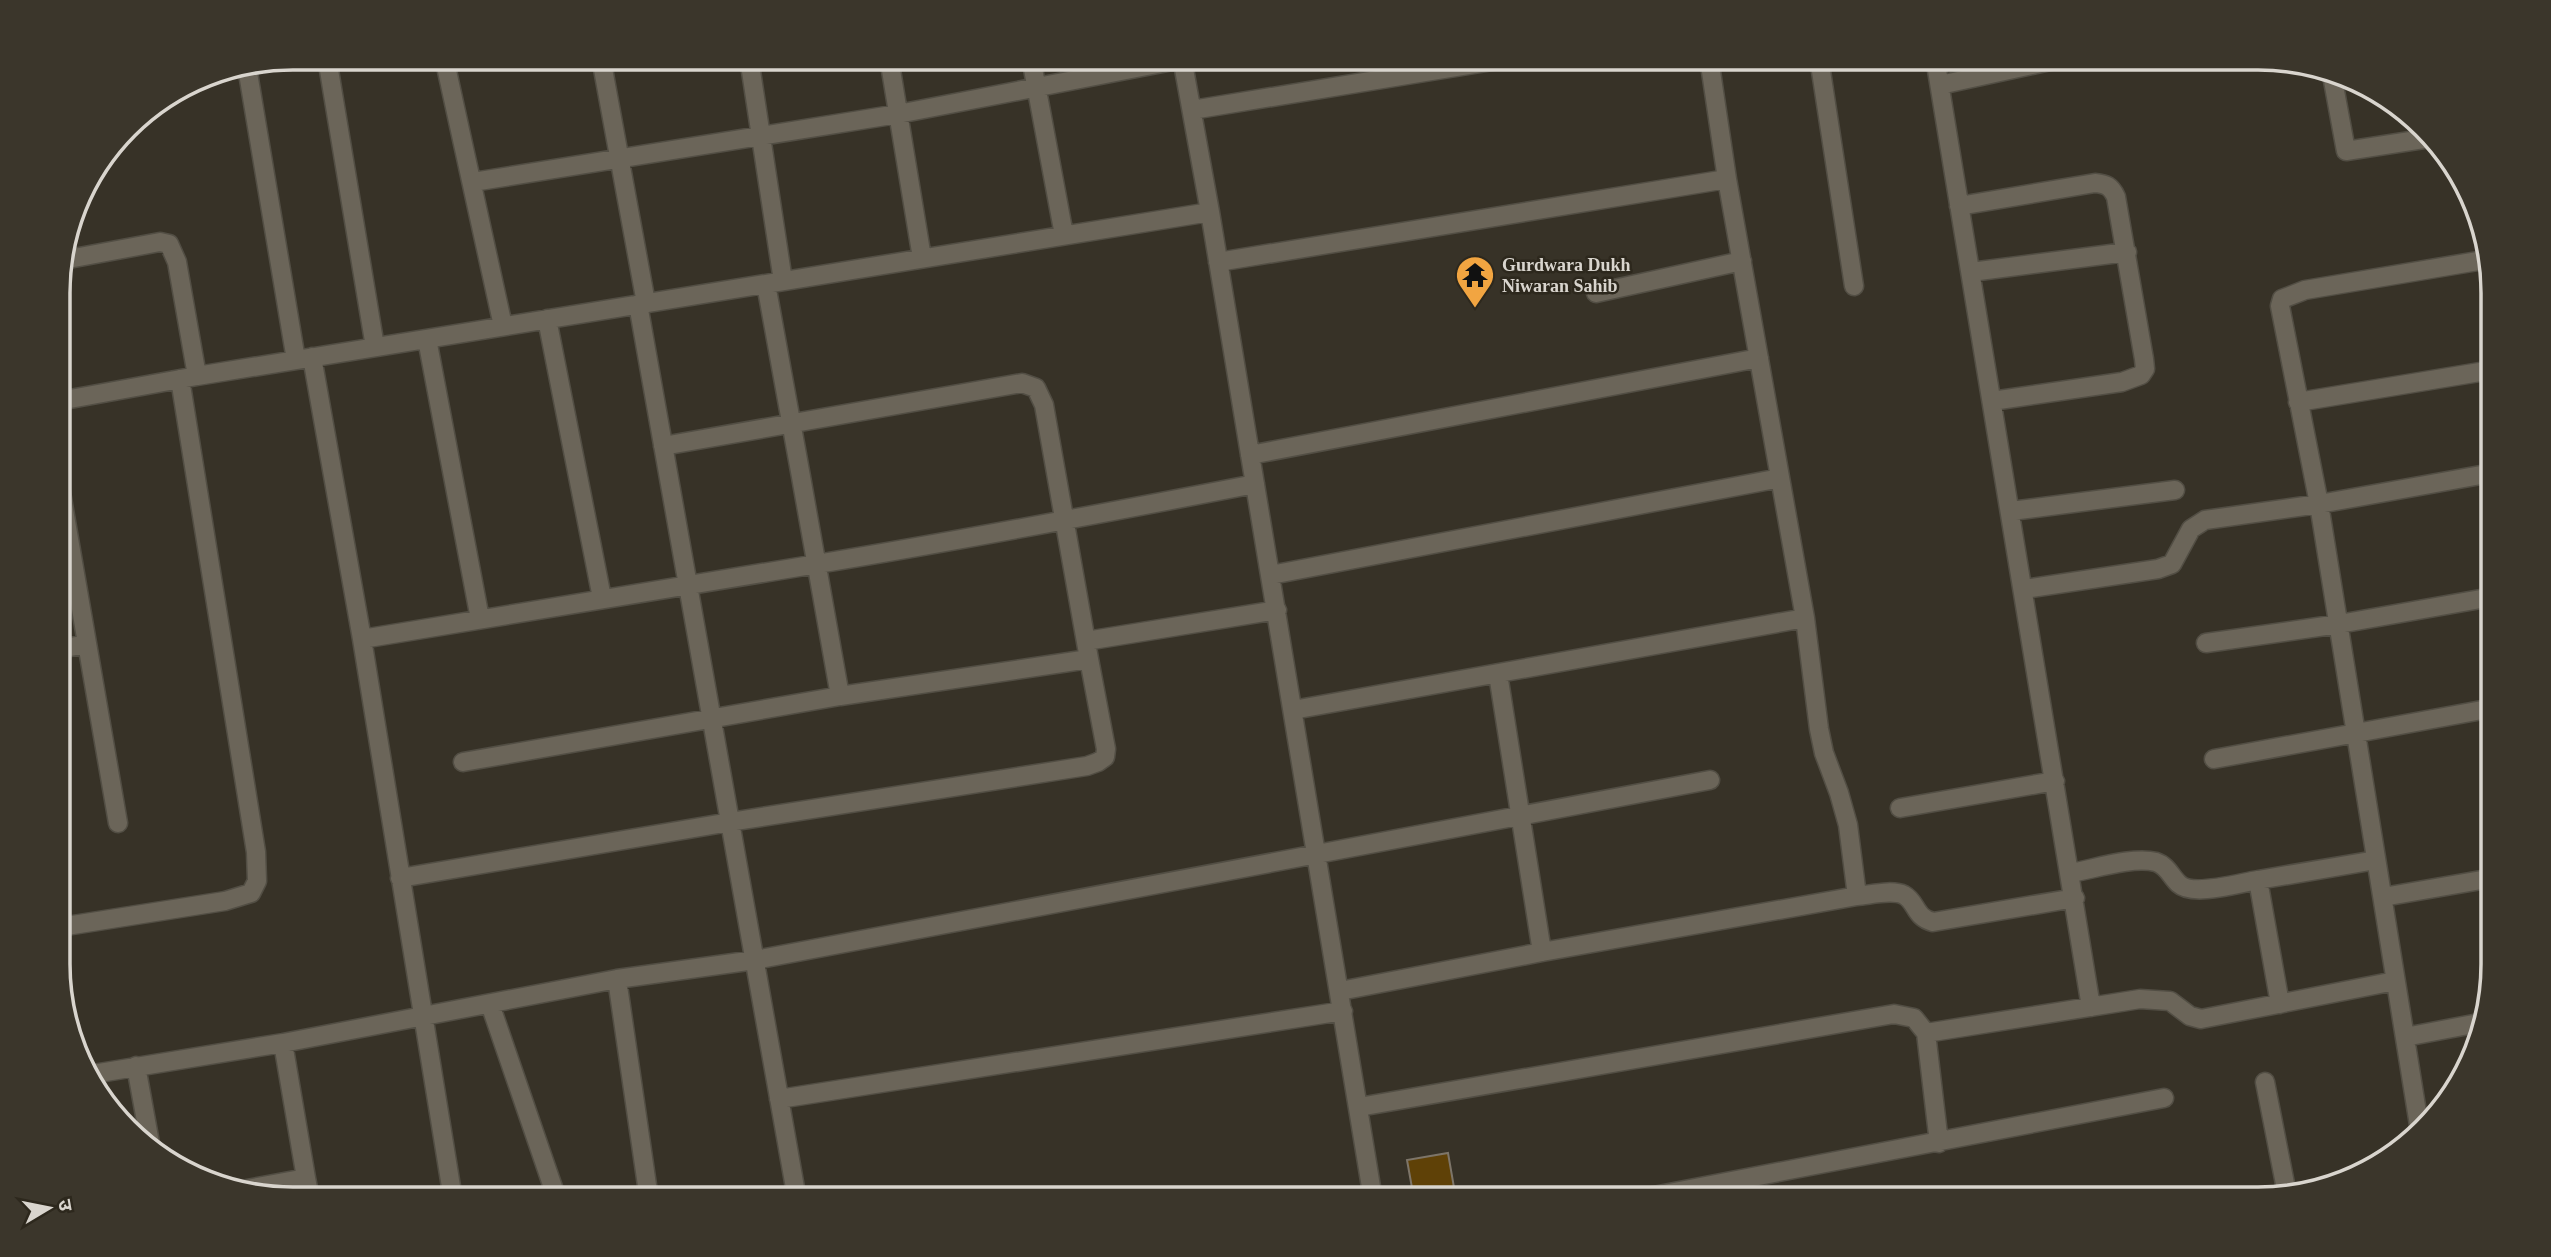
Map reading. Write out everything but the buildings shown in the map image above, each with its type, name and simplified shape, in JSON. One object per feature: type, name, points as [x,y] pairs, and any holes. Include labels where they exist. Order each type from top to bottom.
[{"type":"street","points":[[329,70],[375,347]]},
{"type":"street","points":[[447,70],[503,326]]},
{"type":"street","points":[[603,70],[663,446],[795,1187]]},
{"type":"street","points":[[751,70],[761,136],[774,282],[791,424],[840,696]]},
{"type":"street","points":[[891,70],[922,258]]},
{"type":"street","points":[[1033,70],[1064,235]]},
{"type":"street","points":[[473,182],[898,114],[1123,70]]},
{"type":"street","points":[[1184,70],[1277,610],[1371,1187]]},
{"type":"street","points":[[1192,110],[1437,70]]},
{"type":"street","points":[[1711,70],[1727,179],[1805,618],[1819,729],[1824,753],[1848,825],[1857,896]]},
{"type":"street","points":[[1821,70],[1854,286]]},
{"type":"street","points":[[1937,70],[2091,1007]]},
{"type":"street","points":[[1940,85],[2009,70]]},
{"type":"street","points":[[248,74],[362,639],[451,1187]]},
{"type":"street","points":[[2334,84],[2346,151],[2420,140]]},
{"type":"street","points":[[1218,262],[1727,179]]},
{"type":"street","points":[[1959,206],[2095,183],[2105,184],[2113,190],[2116,197],[2127,252],[2144,359],[2145,369],[2141,375],[2122,382],[1992,401]]},
{"type":"street","points":[[70,399],[1210,212]]},
{"type":"street","points":[[70,925],[225,901],[251,893],[257,881],[256,852],[189,378],[177,262],[169,244],[160,242],[73,258]]},
{"type":"street","points":[[1971,272],[2127,252]]},
{"type":"street","points":[[1596,293],[1742,261]]},
{"type":"street","points":[[2417,1120],[2319,504],[2280,306],[2283,299],[2305,290],[2478,261]]},
{"type":"street","points":[[547,319],[602,598]]},
{"type":"street","points":[[427,339],[480,619]]},
{"type":"street","points":[[1250,455],[1759,358]]},
{"type":"street","points":[[2298,402],[2481,372]]},
{"type":"street","points":[[400,878],[1098,762],[1105,757],[1106,749],[1044,405],[1037,388],[1022,383],[663,446]]},
{"type":"street","points":[[2024,589],[2158,569],[2172,564],[2192,529],[2205,520],[2319,504],[2481,475]]},
{"type":"street","points":[[1271,575],[1780,478]]},
{"type":"street","points":[[362,639],[817,564],[1255,484]]},
{"type":"street","points":[[2011,512],[2175,490]]},
{"type":"street","points":[[70,545],[118,822]]},
{"type":"street","points":[[2206,643],[2339,624],[2481,599]]},
{"type":"street","points":[[1086,641],[1277,610]]},
{"type":"street","points":[[1293,710],[1805,618]]},
{"type":"street","points":[[70,647],[87,644]]},
{"type":"street","points":[[463,762],[840,696],[1089,659]]},
{"type":"street","points":[[1498,674],[1542,952]]},
{"type":"street","points":[[2214,759],[2481,710]]},
{"type":"street","points":[[99,1073],[283,1043],[617,979],[755,960],[1710,780]]},
{"type":"street","points":[[1900,808],[2054,781]]},
{"type":"street","points":[[2071,873],[2148,861],[2165,867],[2179,884],[2187,889],[2204,890],[2376,860]]},
{"type":"street","points":[[2258,880],[2280,1004]]},
{"type":"street","points":[[2383,897],[2481,880]]},
{"type":"street","points":[[1340,991],[1857,896],[1895,893],[1904,895],[1920,916],[1933,922],[2075,898]]},
{"type":"street","points":[[617,979],[647,1187]]},
{"type":"street","points":[[1926,1033],[2140,999],[2165,999],[2174,1002],[2190,1016],[2201,1019],[2395,981]]},
{"type":"street","points":[[490,1004],[553,1187]]},
{"type":"street","points":[[779,1099],[1343,1011]]},
{"type":"street","points":[[1359,1107],[1894,1014],[1914,1018],[1926,1033],[1939,1143]]},
{"type":"street","points":[[2405,1037],[2472,1024]]},
{"type":"street","points":[[283,1043],[308,1187]]},
{"type":"street","points":[[136,1066],[148,1133]]},
{"type":"street","points":[[2265,1082],[2285,1185]]},
{"type":"street","points":[[1702,1187],[2164,1098]]},
{"type":"street","points":[[267,1185],[306,1178]]},
{"type":"place","name":"Gurdwara Dukh Niwaran Sahib","points":[[1475,309]]}]
